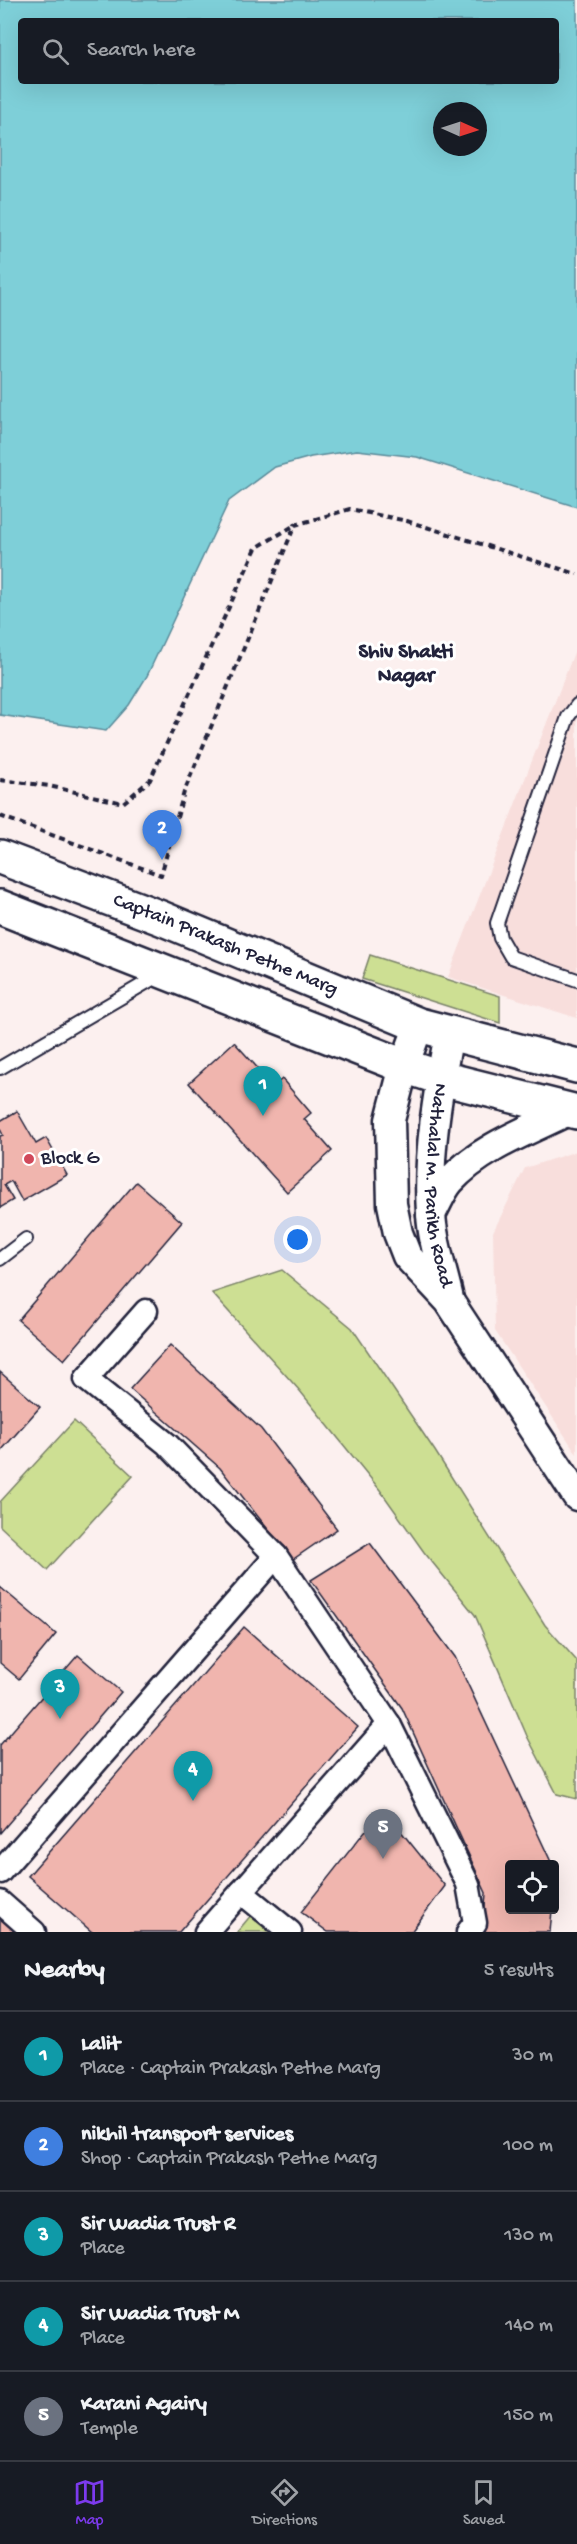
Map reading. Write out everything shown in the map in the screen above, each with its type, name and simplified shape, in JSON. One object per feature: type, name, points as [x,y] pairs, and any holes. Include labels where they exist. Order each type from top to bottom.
[{"type":"main road","name":"Captain Prakash Pethe Marg","points":[[0,857],[161,918],[434,1030],[577,1066]]},
{"type":"main road","points":[[0,907],[404,1066],[441,1078],[574,1111]]},
{"type":"street","name":"Nathalal M. Parikh Road","points":[[434,1030],[404,1066],[390,1120],[392,1204],[398,1233],[407,1256],[449,1301],[577,1496]]},
{"type":"street","name":"Nathalal M. Parikh Road","points":[[434,1030],[441,1078],[431,1180],[430,1215],[449,1301]]},
{"type":"street","points":[[430,1215],[449,1182],[471,1163],[508,1140],[574,1111]]},
{"type":"street","points":[[392,1182],[431,1180]]},
{"type":"street","points":[[146,1311],[86,1378],[167,1444],[276,1556],[389,1724],[468,1884],[475,1923],[468,1932]]},
{"type":"street","points":[[0,1872],[276,1556]]},
{"type":"street","points":[[206,1932],[389,1724]]},
{"type":"street","points":[[241,1892],[290,1932]]},
{"type":"street","points":[[0,1902],[34,1932]]},
{"type":"lane","points":[[577,705],[568,717],[497,923],[500,938],[511,957],[577,980]]},
{"type":"lane","points":[[0,1068],[165,972]]},
{"type":"lane","points":[[0,1259],[26,1239]]},
{"type":"path","points":[[0,780],[49,786],[123,803],[150,780],[256,548],[295,525],[350,509],[407,521],[577,574]]},
{"type":"path","points":[[0,816],[161,874],[184,792],[295,525]]},
{"type":"shaded area","points":[[577,645],[577,1018],[448,977]]},
{"type":"shaded area","points":[[577,1151],[577,1454],[495,1331],[493,1232],[525,1168]]},
{"type":"green space","points":[[370,955],[500,996],[500,1023],[362,979]]},
{"type":"green space","points":[[282,1270],[352,1328],[435,1451],[545,1625],[577,1661],[577,1799],[557,1794],[527,1736],[475,1615],[424,1552],[380,1490],[300,1391],[212,1293]]},
{"type":"green space","points":[[74,1421],[133,1476],[47,1570],[0,1526],[0,1502]]},
{"type":"green space","points":[[252,1914],[275,1932],[237,1932]]},
{"type":"water","points":[[0,0],[577,0],[577,507],[417,457],[357,450],[311,457],[275,467],[229,501],[147,676],[129,705],[106,731],[0,715]]},
{"type":"building","points":[[234,1042],[274,1086],[282,1079],[311,1113],[304,1119],[332,1151],[287,1192],[189,1083]]},
{"type":"building","name":"Block G","points":[[17,1111],[36,1144],[46,1138],[67,1175],[22,1201],[11,1181],[4,1185],[13,1200],[0,1208],[0,1136],[3,1135],[0,1121]]},
{"type":"building","points":[[136,1182],[182,1222],[64,1360],[18,1320]]},
{"type":"building","points":[[170,1345],[261,1429],[337,1529],[292,1560],[220,1468],[130,1389]]},
{"type":"building","points":[[0,1372],[40,1407],[0,1452]]},
{"type":"building","points":[[370,1543],[455,1657],[550,1860],[505,1860],[505,1914],[552,1914],[550,1932],[483,1932],[486,1893],[402,1708],[311,1580]]},
{"type":"building","points":[[0,1587],[56,1634],[19,1679],[0,1663]]},
{"type":"building","points":[[244,1627],[358,1727],[179,1932],[92,1932],[28,1876]]},
{"type":"building","points":[[78,1655],[121,1692],[0,1833],[0,1745]]},
{"type":"building","points":[[391,1819],[445,1886],[411,1932],[328,1932],[301,1912],[365,1831]]},
{"type":"building","points":[[0,1913],[25,1932],[0,1932]]},
{"type":"place","name":"nikhil transport services","points":[[162,860]]},
{"type":"place","name":"Lalit","points":[[263,1116]]},
{"type":"place","name":"Block G","points":[[29,1159]]},
{"type":"place","name":"Sir Wadia Trust R","points":[[60,1719]]},
{"type":"place","name":"Sir Wadia Trust M","points":[[193,1801]]},
{"type":"place","name":"Karani Agairy","points":[[383,1859]]},
{"type":"district","name":"Shiv Shakti Nagar","points":[[406,665]]}]
